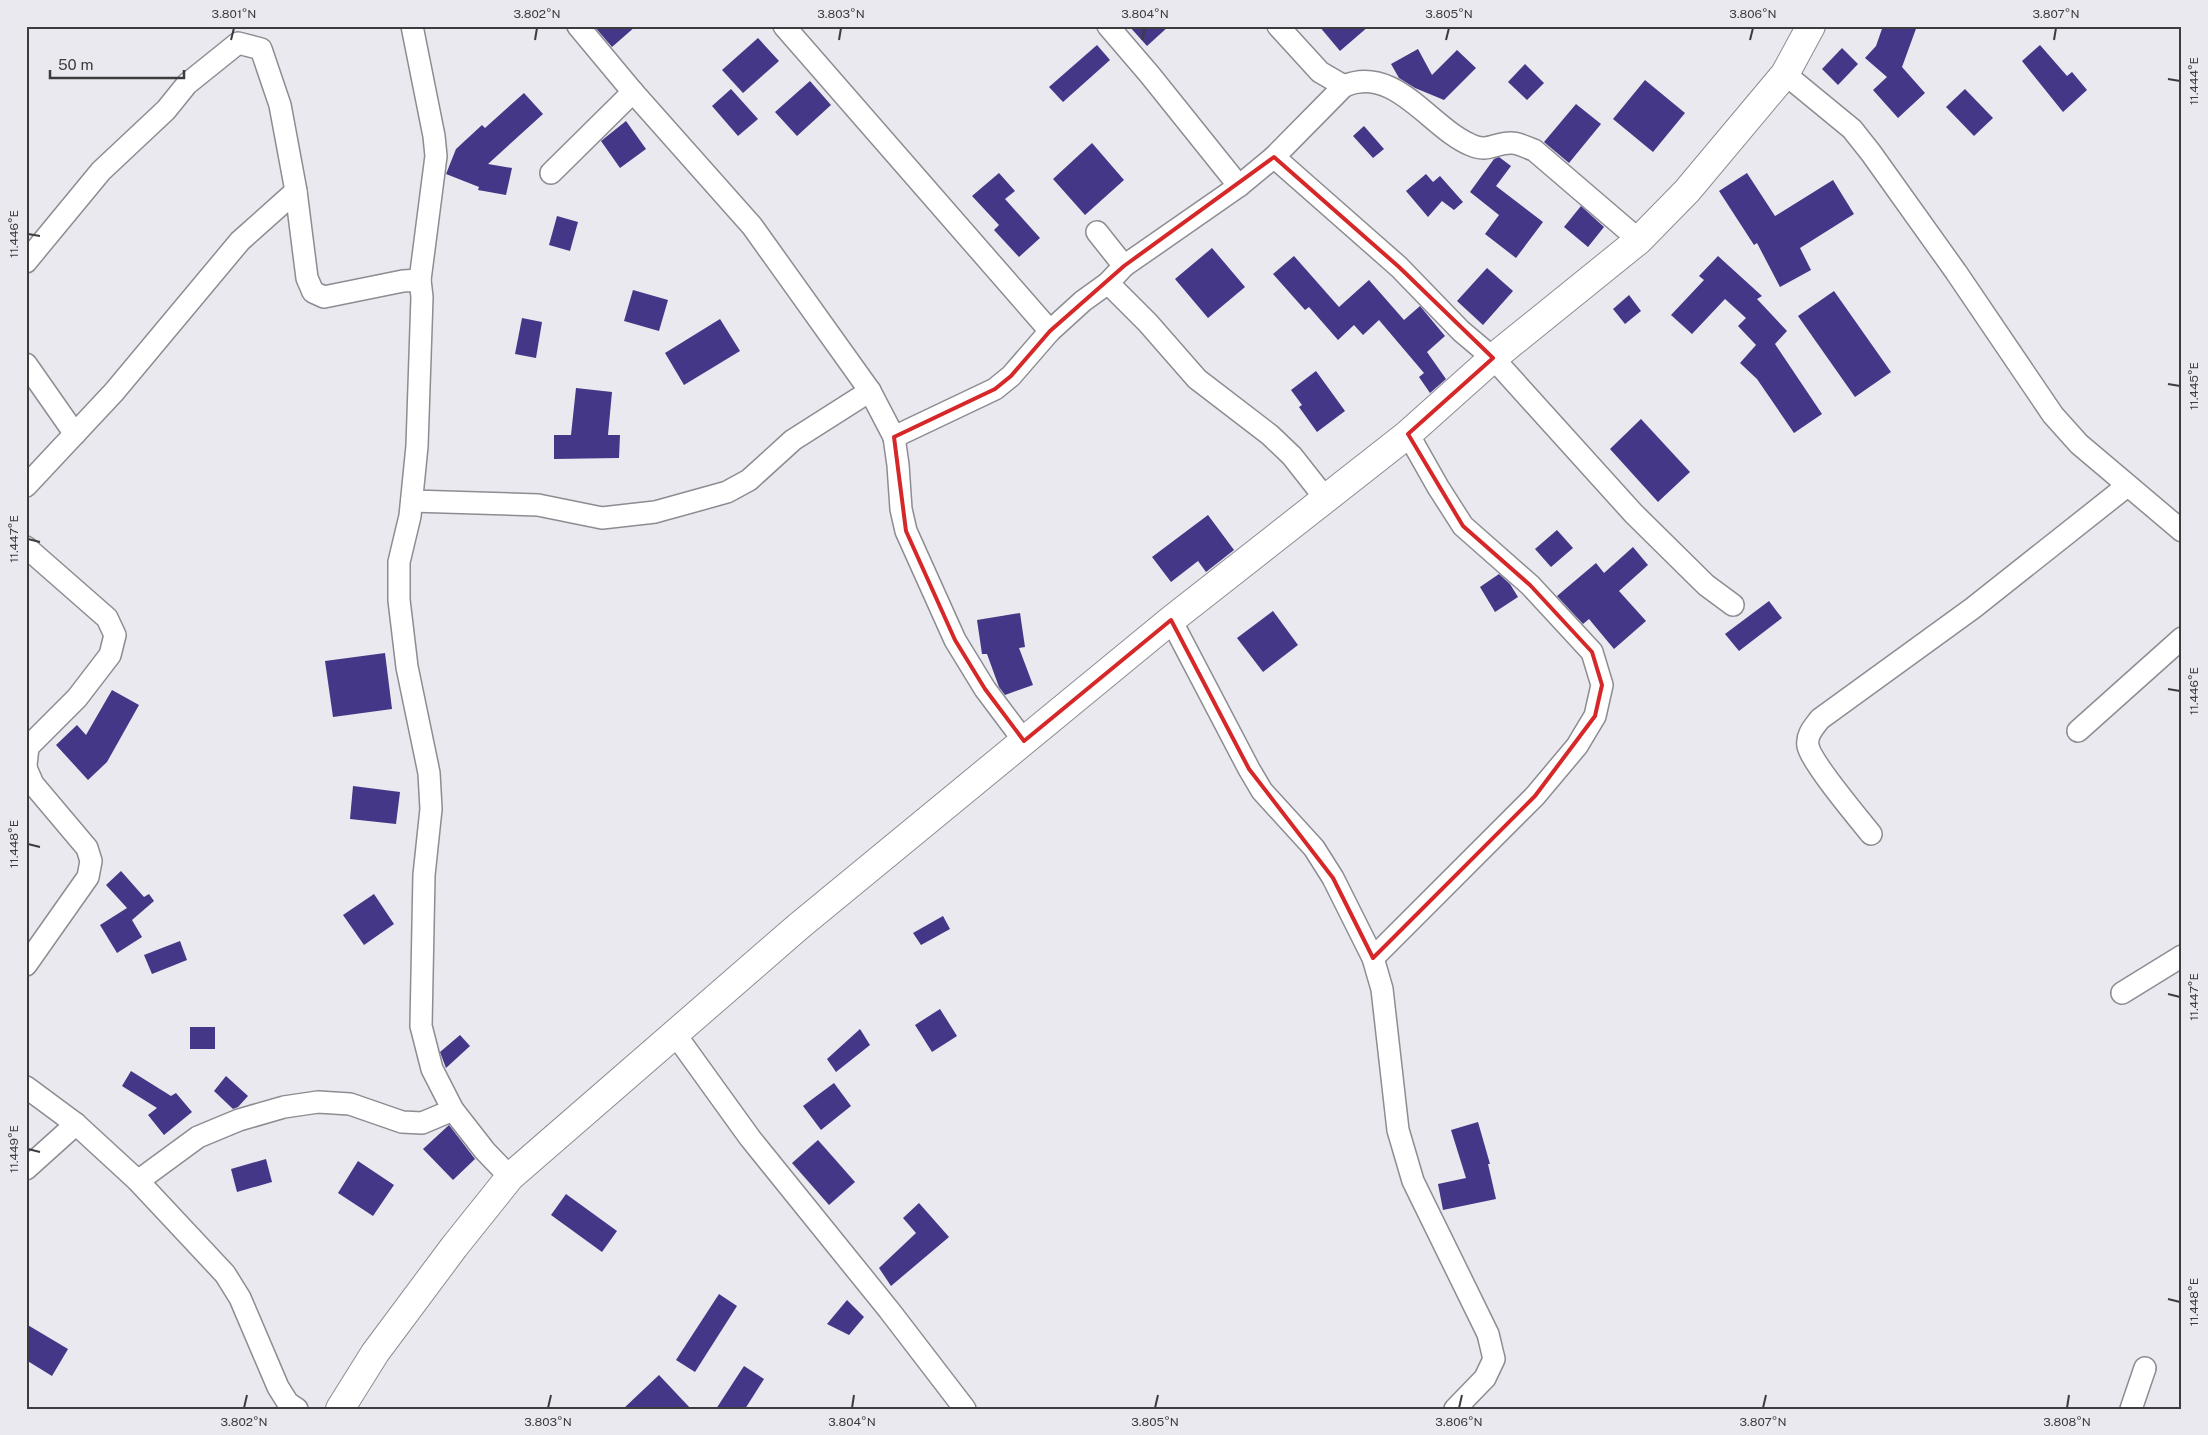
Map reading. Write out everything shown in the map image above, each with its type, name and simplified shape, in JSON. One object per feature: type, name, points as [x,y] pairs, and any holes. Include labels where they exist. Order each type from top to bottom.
[{"type":"street","points":[[412,26],[434,136],[436,156],[420,280],[422,297],[417,446],[412,501],[399,562],[399,600],[407,667],[429,773],[431,809],[424,875],[420,1026],[432,1069],[454,1110],[485,1150],[510,1177]]},
{"type":"street","points":[[578,26],[633,92],[752,226],[870,391],[894,437],[901,509],[906,531],[955,640],[985,689],[1024,741]]},
{"type":"street","points":[[784,26],[1050,331]]},
{"type":"street","points":[[1108,26],[1239,186]]},
{"type":"street","points":[[1278,26],[1320,72],[1344,86]]},
{"type":"street","points":[[340,1409],[375,1353],[454,1247],[510,1177],[799,926],[1171,620],[1408,434],[1493,358],[1639,240],[1687,191],[1785,74],[1811,26]]},
{"type":"street","points":[[26,262],[101,171],[166,110],[187,84],[238,43],[261,49],[280,105],[296,191],[307,278],[313,292],[324,297],[403,281],[420,280]]},
{"type":"street","points":[[1785,74],[1852,129],[1956,272],[2054,415],[2079,444],[2182,531]]},
{"type":"street","points":[[894,437],[995,389],[1011,376],[1050,331],[1083,301],[1108,283],[1124,266],[1239,186],[1274,157],[1344,86],[1356,81],[1382,84],[1400,93],[1458,139],[1472,146],[1491,149],[1513,142],[1534,150],[1639,240]]},
{"type":"street","points":[[551,173],[633,92]]},
{"type":"street","points":[[1274,157],[1392,261],[1461,331],[1493,358],[1634,514],[1706,585],[1733,604]]},
{"type":"street","points":[[26,486],[114,392],[240,241],[296,191]]},
{"type":"street","points":[[1097,232],[1124,266]]},
{"type":"street","points":[[1108,283],[1148,323],[1197,379],[1270,435],[1292,456],[1325,498]]},
{"type":"street","points":[[26,364],[75,434]]},
{"type":"street","points":[[412,501],[538,504],[602,518],[655,512],[727,492],[749,480],[793,440],[870,391]]},
{"type":"street","points":[[1373,958],[1535,796],[1576,746],[1595,716],[1602,685],[1592,652],[1530,585],[1464,526],[1438,487],[1408,434]]},
{"type":"street","points":[[1872,834],[1816,762],[1808,746],[1810,731],[1820,719],[1973,608],[2127,486]]},
{"type":"street","points":[[26,547],[107,618],[115,635],[110,655],[77,698],[28,747],[26,767],[33,784],[88,848],[91,861],[88,877],[26,965]]},
{"type":"street","points":[[1171,620],[1248,770],[1262,791],[1314,848],[1333,878],[1373,958],[1382,989],[1398,1130],[1413,1181],[1488,1334],[1494,1359],[1485,1378],[1454,1409]]},
{"type":"street","points":[[2078,731],[2182,638]]},
{"type":"street","points":[[2122,993],[2182,956]]},
{"type":"street","points":[[675,1034],[750,1138],[890,1310],[965,1409]]},
{"type":"street","points":[[26,1087],[76,1124],[138,1181],[225,1274],[240,1298],[278,1387],[288,1403],[297,1409]]},
{"type":"street","points":[[138,1181],[198,1137],[239,1120],[284,1107],[318,1102],[350,1104],[402,1122],[422,1123],[454,1110]]},
{"type":"street","points":[[26,1169],[76,1124]]},
{"type":"street","points":[[2131,1409],[2145,1368]]},
{"type":"highlighted area","points":[[1274,157],[1399,267],[1493,358],[1408,434],[1463,526],[1530,585],[1592,652],[1602,685],[1595,716],[1535,796],[1373,958],[1333,878],[1249,769],[1171,620],[1024,741],[985,689],[955,640],[906,531],[894,437],[995,389],[1011,376],[1050,331],[1124,266]]},
{"type":"building","points":[[594,26],[636,26],[612,47]]},
{"type":"building","points":[[1129,26],[1169,26],[1147,46]]},
{"type":"building","points":[[1319,26],[1369,26],[1340,51]]},
{"type":"building","points":[[1883,26],[1917,26],[1902,67],[1925,93],[1898,118],[1873,90],[1887,77],[1865,58],[1876,46]]},
{"type":"building","points":[[758,38],[779,61],[743,93],[722,70]]},
{"type":"building","points":[[1097,45],[1110,60],[1063,102],[1049,87]]},
{"type":"building","points":[[2040,45],[2067,76],[2072,72],[2087,90],[2063,112],[2022,61]]},
{"type":"building","points":[[1842,48],[1858,64],[1838,85],[1822,69]]},
{"type":"building","points":[[1418,49],[1432,75],[1457,50],[1476,68],[1444,100],[1415,88],[1399,78],[1391,64]]},
{"type":"building","points":[[1525,64],[1544,83],[1527,100],[1508,82]]},
{"type":"building","points":[[1645,80],[1685,113],[1653,152],[1613,119]]},
{"type":"building","points":[[810,81],[831,105],[797,136],[775,112]]},
{"type":"building","points":[[731,89],[758,119],[738,136],[712,106]]},
{"type":"building","points":[[1965,89],[1993,118],[1974,136],[1946,107]]},
{"type":"building","points":[[524,93],[543,114],[488,164],[512,168],[506,195],[478,190],[479,187],[446,174],[456,149],[482,125],[485,128]]},
{"type":"building","points":[[1576,104],[1601,124],[1569,163],[1544,142]]},
{"type":"building","points":[[626,121],[646,149],[620,168],[601,141]]},
{"type":"building","points":[[1364,126],[1384,149],[1373,158],[1353,136]]},
{"type":"building","points":[[1092,143],[1124,180],[1085,215],[1053,179]]},
{"type":"building","points":[[1499,157],[1511,166],[1496,186],[1543,222],[1516,258],[1485,234],[1499,215],[1470,192],[1494,159]]},
{"type":"building","points":[[999,173],[1015,191],[1005,199],[1040,238],[1019,257],[994,230],[999,225],[972,196]]},
{"type":"building","points":[[1747,173],[1775,216],[1833,180],[1854,214],[1800,248],[1811,270],[1780,287],[1757,243],[1754,245],[1719,191]]},
{"type":"building","points":[[1426,174],[1433,182],[1440,176],[1463,202],[1454,210],[1442,201],[1428,217],[1406,191]]},
{"type":"building","points":[[1581,206],[1604,227],[1588,247],[1564,227]]},
{"type":"building","points":[[557,216],[578,222],[570,251],[549,245]]},
{"type":"building","points":[[1212,248],[1245,287],[1208,318],[1175,279]]},
{"type":"building","points":[[1294,256],[1339,307],[1369,280],[1404,320],[1420,306],[1445,336],[1427,352],[1446,379],[1430,393],[1419,377],[1424,373],[1379,320],[1363,335],[1354,325],[1338,340],[1309,307],[1305,310],[1273,274]]},
{"type":"building","points":[[1718,256],[1762,296],[1757,299],[1787,331],[1775,344],[1822,414],[1794,433],[1757,379],[1740,363],[1756,345],[1738,326],[1746,318],[1725,299],[1692,334],[1671,315],[1704,280],[1699,276]]},
{"type":"building","points":[[1487,268],[1513,291],[1483,325],[1457,301]]},
{"type":"building","points":[[633,290],[668,300],[659,331],[624,321]]},
{"type":"building","points":[[1834,291],[1891,372],[1855,397],[1798,316]]},
{"type":"building","points":[[1629,295],[1641,311],[1625,324],[1613,309]]},
{"type":"building","points":[[522,318],[542,322],[536,358],[515,354]]},
{"type":"building","points":[[720,319],[740,351],[684,385],[665,353]]},
{"type":"building","points":[[1316,371],[1345,411],[1317,432],[1299,407],[1302,405],[1291,390]]},
{"type":"building","points":[[576,388],[612,392],[608,435],[620,435],[619,458],[554,459],[554,435],[571,435]]},
{"type":"building","points":[[1641,419],[1690,472],[1658,502],[1610,449]]},
{"type":"building","points":[[1208,515],[1234,550],[1206,572],[1198,561],[1171,582],[1152,557]]},
{"type":"building","points":[[1557,530],[1573,548],[1551,567],[1535,549]]},
{"type":"building","points":[[1633,547],[1648,565],[1619,591],[1646,621],[1614,649],[1589,619],[1583,624],[1557,596],[1596,563],[1604,573]]},
{"type":"building","points":[[1499,574],[1510,584],[1518,597],[1495,612],[1480,587]]},
{"type":"building","points":[[1769,601],[1782,618],[1739,651],[1725,634]]},
{"type":"building","points":[[1273,611],[1298,645],[1263,672],[1237,638]]},
{"type":"building","points":[[1020,613],[1025,647],[1019,648],[1033,685],[1005,695],[999,687],[987,654],[982,654],[977,620]]},
{"type":"building","points":[[385,653],[392,709],[333,717],[325,661]]},
{"type":"building","points":[[112,690],[139,705],[107,762],[88,780],[56,745],[77,725],[86,735]]},
{"type":"building","points":[[353,786],[400,792],[396,824],[350,819]]},
{"type":"building","points":[[121,871],[144,897],[149,894],[154,901],[132,920],[142,937],[117,953],[100,925],[127,908],[106,885]]},
{"type":"building","points":[[374,894],[394,924],[364,945],[343,915]]},
{"type":"building","points":[[943,916],[950,929],[921,945],[913,933]]},
{"type":"building","points":[[180,941],[187,960],[152,974],[144,955]]},
{"type":"building","points":[[940,1009],[957,1036],[932,1052],[915,1025]]},
{"type":"building","points":[[190,1027],[215,1027],[215,1049],[190,1049]]},
{"type":"building","points":[[860,1029],[870,1045],[836,1072],[827,1059]]},
{"type":"building","points":[[460,1035],[470,1046],[446,1068],[440,1052]]},
{"type":"building","points":[[131,1071],[171,1096],[176,1093],[192,1112],[164,1135],[148,1115],[157,1108],[122,1086]]},
{"type":"building","points":[[226,1076],[248,1096],[238,1107],[233,1109],[214,1091]]},
{"type":"building","points":[[834,1083],[851,1106],[821,1130],[803,1106]]},
{"type":"building","points":[[1478,1122],[1490,1164],[1488,1164],[1496,1199],[1443,1210],[1438,1184],[1466,1178],[1451,1130]]},
{"type":"building","points":[[449,1125],[475,1159],[453,1180],[423,1149]]},
{"type":"building","points":[[818,1140],[855,1182],[829,1205],[792,1163]]},
{"type":"building","points":[[266,1159],[272,1182],[237,1192],[231,1169]]},
{"type":"building","points":[[358,1161],[394,1185],[373,1216],[338,1193]]},
{"type":"building","points":[[566,1194],[617,1231],[602,1252],[551,1215]]},
{"type":"building","points":[[919,1203],[949,1237],[891,1286],[879,1268],[916,1233],[903,1218]]},
{"type":"building","points":[[719,1294],[737,1306],[695,1372],[676,1360]]},
{"type":"building","points":[[847,1300],[864,1317],[849,1335],[827,1324]]},
{"type":"building","points":[[26,1324],[68,1349],[52,1376],[26,1360]]},
{"type":"building","points":[[744,1366],[764,1379],[745,1409],[716,1409]]},
{"type":"building","points":[[659,1375],[691,1409],[623,1409]]}]
